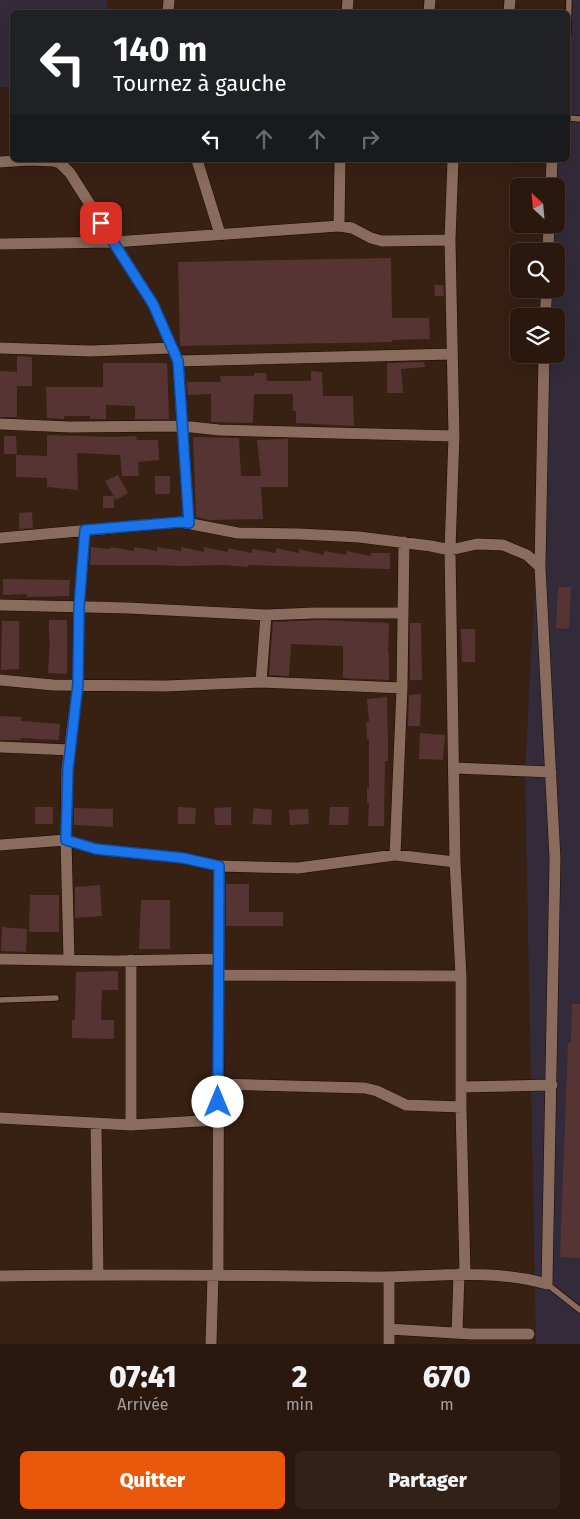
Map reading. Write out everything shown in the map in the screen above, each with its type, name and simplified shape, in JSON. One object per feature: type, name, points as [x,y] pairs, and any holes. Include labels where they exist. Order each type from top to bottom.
[{"type":"street","points":[[50,162],[60,163],[70,173],[153,304],[173,348],[178,361],[189,523]]},
{"type":"street","points":[[197,162],[220,234]]},
{"type":"street","points":[[339,226],[340,162]]},
{"type":"street","points":[[453,162],[450,240],[454,436],[450,550],[455,768],[455,862],[461,976],[462,1273],[457,1333]]},
{"type":"street","points":[[551,178],[552,162]]},
{"type":"street","points":[[0,244],[114,242],[339,226],[352,228],[371,238],[382,241],[450,240]]},
{"type":"street","points":[[0,348],[90,351],[173,348]]},
{"type":"street","points":[[178,361],[452,354]]},
{"type":"street","points":[[0,1276],[98,1274],[390,1277],[462,1273],[527,1278],[547,1284],[555,859],[540,567],[544,363]]},
{"type":"street","points":[[0,424],[70,427],[182,426],[219,430],[454,436]]},
{"type":"street","points":[[0,538],[181,522],[238,533],[360,537],[450,550],[477,544],[503,545],[527,554],[540,567]]},
{"type":"street","points":[[69,960],[66,840],[68,769],[78,684],[79,607],[85,530]]},
{"type":"street","points":[[395,855],[402,688],[404,542]]},
{"type":"street","points":[[0,605],[266,615],[403,613]]},
{"type":"street","points":[[261,682],[266,615]]},
{"type":"street","points":[[0,680],[53,685],[166,686],[261,682],[402,688]]},
{"type":"street","points":[[0,747],[71,750]]},
{"type":"street","points":[[455,768],[551,772]]},
{"type":"street","points":[[0,844],[66,840],[96,849],[183,858],[219,866],[298,868],[395,855],[455,862]]},
{"type":"street","points":[[211,1344],[216,1275],[219,866]]},
{"type":"street","points":[[0,959],[219,959]]},
{"type":"street","points":[[131,960],[131,1125]]},
{"type":"street","points":[[219,975],[461,976]]},
{"type":"street","points":[[218,1084],[365,1088],[377,1091],[406,1105],[461,1107]]},
{"type":"street","points":[[461,1087],[552,1084]]},
{"type":"street","points":[[0,1118],[131,1125],[218,1120]]},
{"type":"street","points":[[96,1123],[98,1274]]},
{"type":"street","points":[[389,1344],[390,1277]]},
{"type":"street","points":[[389,1329],[457,1333],[471,1339],[528,1334]]},
{"type":"lane","points":[[0,1000],[56,998]]},
{"type":"lane","points":[[547,1284],[580,1310]]},
{"type":"shaded area","points":[[0,0],[107,0],[107,10],[10,10],[10,87],[0,87]]},
{"type":"shaded area","points":[[567,0],[580,0],[580,1344],[536,1344],[525,773],[547,363],[565,363],[565,308],[550,308],[550,298],[565,298],[565,243],[553,243],[554,233],[565,233],[565,178],[557,178],[558,162],[570,162],[570,10],[567,10]]},
{"type":"building","points":[[391,258],[392,318],[429,318],[430,339],[392,340],[392,342],[180,346],[178,262]]},
{"type":"building","points":[[434,285],[443,285],[444,296],[435,296]]},
{"type":"building","points":[[17,356],[32,357],[32,386],[17,386],[17,417],[0,417],[0,371],[17,372]]},
{"type":"building","points":[[424,362],[425,367],[401,369],[403,393],[387,393],[387,363]]},
{"type":"building","points":[[103,363],[167,363],[169,419],[135,419],[135,406],[106,405],[106,419],[90,419],[90,416],[64,416],[64,419],[47,418],[46,387],[103,387]]},
{"type":"building","points":[[311,371],[322,372],[323,396],[353,396],[354,426],[296,423],[296,411],[293,411],[293,394],[254,394],[253,423],[211,422],[211,394],[188,395],[187,382],[221,382],[220,376],[254,376],[254,373],[266,373],[267,381],[311,381]]},
{"type":"building","points":[[47,435],[136,436],[137,440],[158,440],[159,460],[138,462],[139,476],[122,476],[120,455],[77,453],[78,490],[47,487],[47,478],[16,477],[16,455],[47,456]]},
{"type":"building","points":[[4,436],[16,436],[17,454],[4,454]]},
{"type":"building","points":[[193,437],[239,438],[241,476],[261,476],[257,440],[288,439],[288,487],[261,487],[263,519],[210,520],[196,517]]},
{"type":"building","points":[[118,475],[128,493],[116,500],[105,481]]},
{"type":"building","points":[[155,476],[170,476],[170,494],[155,494]]},
{"type":"building","points":[[103,496],[114,496],[114,508],[103,508]]},
{"type":"building","points":[[32,512],[33,528],[19,529],[19,513]]},
{"type":"building","points":[[91,547],[110,549],[111,547],[134,551],[134,547],[157,551],[157,547],[181,551],[181,547],[204,552],[204,547],[228,552],[228,548],[252,553],[252,549],[276,553],[276,548],[299,553],[299,549],[324,555],[324,551],[347,555],[346,551],[371,556],[371,553],[390,553],[390,569],[248,565],[248,567],[224,565],[90,565]]},
{"type":"building","points":[[3,579],[70,580],[69,596],[27,597],[27,594],[3,595]]},
{"type":"building","points":[[558,587],[571,587],[569,629],[556,628]]},
{"type":"building","points":[[49,620],[67,620],[67,674],[48,673]]},
{"type":"building","points":[[322,620],[389,623],[389,680],[343,678],[343,646],[291,644],[289,676],[269,675],[273,622]]},
{"type":"building","points":[[2,621],[19,621],[19,669],[1,670]]},
{"type":"building","points":[[410,623],[421,623],[422,680],[410,680]]},
{"type":"building","points":[[461,629],[475,629],[475,662],[462,662]]},
{"type":"building","points":[[421,694],[420,726],[408,726],[409,695]]},
{"type":"building","points":[[387,697],[388,761],[385,761],[384,826],[368,826],[369,739],[367,739],[366,722],[369,722],[367,699]]},
{"type":"building","points":[[0,716],[21,717],[21,721],[60,724],[59,740],[21,738],[21,740],[0,740]]},
{"type":"building","points":[[420,733],[445,735],[443,760],[419,759]]},
{"type":"building","points":[[35,807],[53,807],[53,824],[35,824]]},
{"type":"building","points":[[178,807],[196,808],[195,824],[178,824]]},
{"type":"building","points":[[231,807],[231,825],[215,825],[214,808]]},
{"type":"building","points":[[330,807],[349,807],[348,825],[329,825]]},
{"type":"building","points":[[74,808],[113,809],[113,827],[74,825]]},
{"type":"building","points":[[254,808],[272,810],[271,825],[252,824]]},
{"type":"building","points":[[308,809],[309,824],[290,825],[289,810]]},
{"type":"building","points":[[226,884],[249,884],[249,912],[283,912],[283,926],[226,926]]},
{"type":"building","points":[[100,885],[102,916],[75,918],[75,887]]},
{"type":"building","points":[[30,895],[59,895],[59,932],[29,932]]},
{"type":"building","points":[[141,900],[170,900],[170,949],[139,949]]},
{"type":"building","points":[[2,927],[27,929],[26,952],[1,951]]},
{"type":"building","points":[[118,971],[118,990],[102,990],[101,1020],[114,1020],[114,1039],[72,1038],[72,1020],[75,1020],[76,972]]},
{"type":"building","points":[[572,1004],[580,1004],[580,1258],[560,1257],[568,1043],[571,1043]]},
{"type":"route","points":[[101,223],[153,304],[178,361],[189,523],[181,522],[85,530],[79,607],[78,684],[68,769],[66,840],[96,849],[183,858],[219,866],[218,1102]]}]
